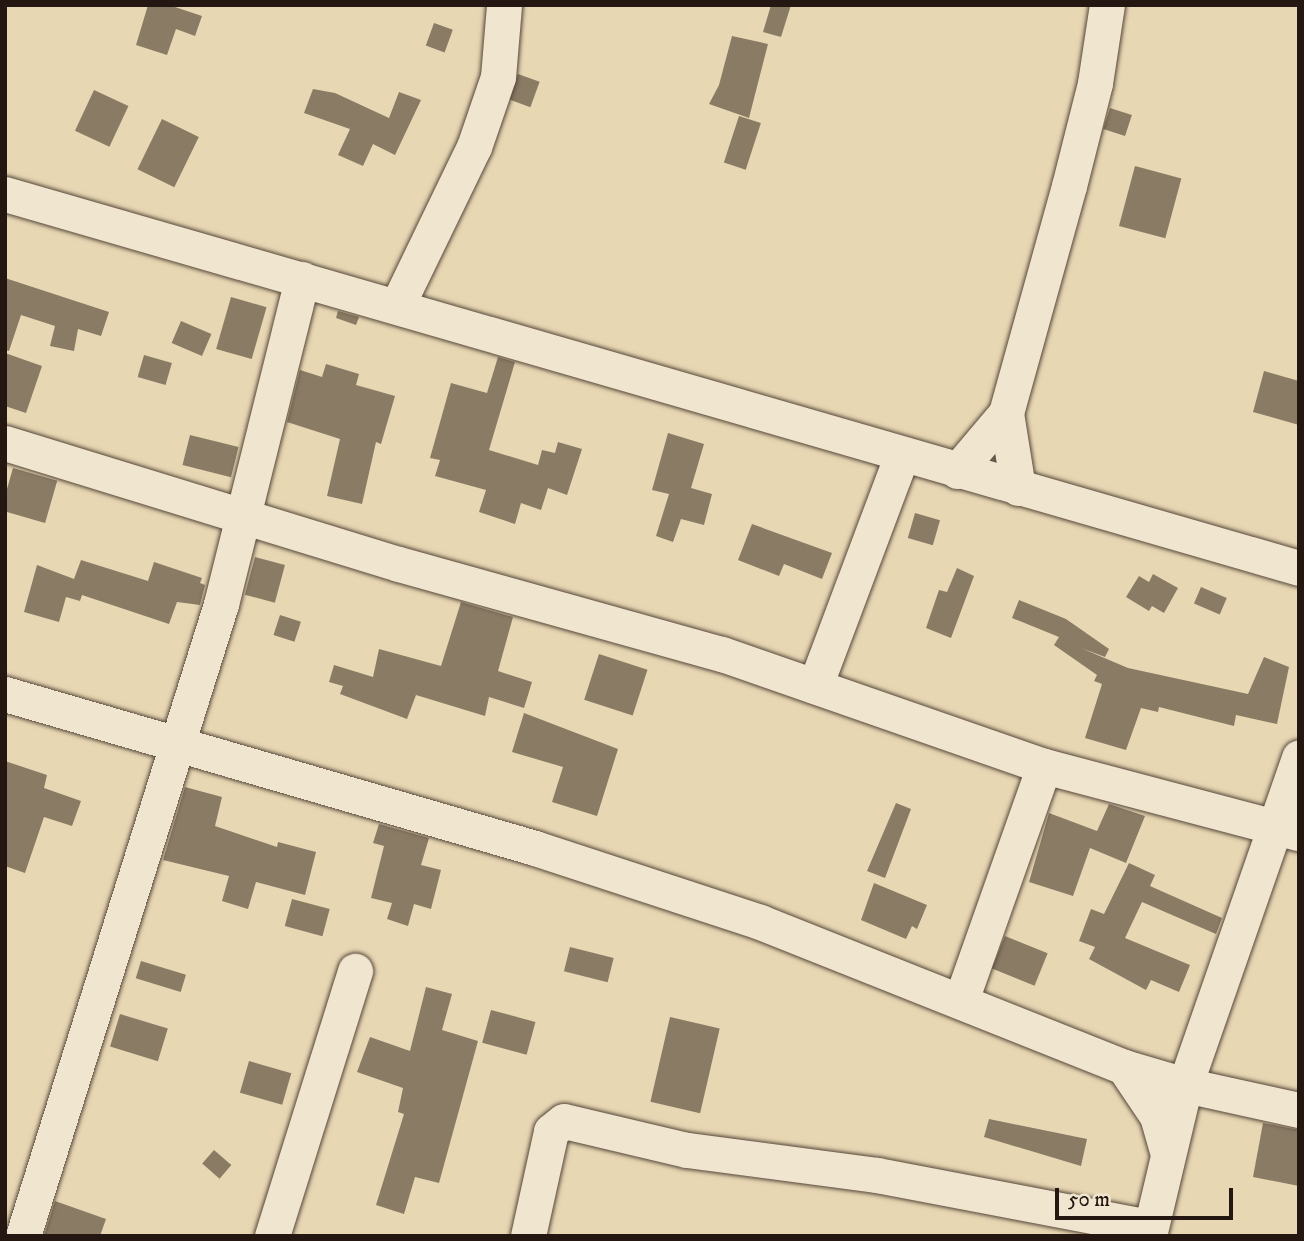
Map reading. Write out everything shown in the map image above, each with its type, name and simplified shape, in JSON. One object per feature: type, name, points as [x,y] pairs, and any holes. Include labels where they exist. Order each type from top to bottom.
[{"type":"street","points":[[397,306],[474,147],[498,77],[504,5]]},
{"type":"street","points":[[1018,488],[1006,413],[1095,83],[1107,5]]},
{"type":"street","points":[[5,194],[1299,568]]},
{"type":"street","points":[[23,1236],[246,514],[302,279]]},
{"type":"street","points":[[957,471],[1006,413]]},
{"type":"street","points":[[5,443],[815,686],[1044,766],[1288,830]]},
{"type":"street","points":[[815,686],[902,454]]},
{"type":"street","points":[[5,695],[535,848],[760,922],[1124,1067],[1185,1085],[1299,1110]]},
{"type":"street","points":[[528,1236],[551,1131],[564,1121],[687,1150],[877,1175],[1149,1231],[1185,1085],[1288,830],[1299,757]]},
{"type":"street","points":[[961,1000],[1044,766]]},
{"type":"street","points":[[272,1236],[355,971]]},
{"type":"street","points":[[1124,1067],[1157,1116],[1167,1150]]},
{"type":"building","points":[[148,5],[169,5],[202,16],[195,36],[176,29],[167,55],[136,45]]},
{"type":"building","points":[[771,5],[791,5],[781,37],[763,32]]},
{"type":"building","points":[[434,23],[453,30],[445,52],[426,46]]},
{"type":"building","points":[[732,36],[768,44],[749,118],[709,104],[719,85]]},
{"type":"building","points":[[518,74],[540,82],[530,107],[509,99]]},
{"type":"building","points":[[313,89],[335,93],[389,118],[399,92],[421,100],[395,155],[373,144],[363,166],[338,155],[350,129],[304,113]]},
{"type":"building","points":[[94,90],[128,106],[109,147],[75,131]]},
{"type":"building","points":[[1110,108],[1132,115],[1125,136],[1103,129]]},
{"type":"building","points":[[739,116],[761,123],[746,170],[724,163]]},
{"type":"building","points":[[162,119],[199,137],[174,187],[137,169]]},
{"type":"building","points":[[1135,166],[1181,178],[1165,238],[1119,226]]},
{"type":"building","points":[[5,278],[109,312],[101,336],[78,329],[74,351],[50,346],[55,326],[21,315],[9,351],[5,350]]},
{"type":"building","points":[[231,297],[267,307],[252,359],[216,349]]},
{"type":"building","points":[[338,311],[359,317],[356,325],[336,318]]},
{"type":"building","points":[[181,321],[211,334],[202,356],[172,343]]},
{"type":"building","points":[[5,353],[42,366],[26,413],[5,406]]},
{"type":"building","points":[[144,355],[172,363],[166,385],[138,377]]},
{"type":"building","points":[[498,357],[515,362],[489,450],[538,465],[542,450],[555,453],[558,442],[582,449],[567,495],[548,488],[541,510],[521,503],[515,524],[479,512],[486,490],[435,476],[440,460],[430,458],[451,383],[487,393]]},
{"type":"building","points":[[326,364],[359,374],[356,385],[395,396],[381,444],[376,442],[362,504],[327,496],[340,439],[287,422],[300,370],[322,377]]},
{"type":"building","points":[[1264,371],[1299,381],[1299,425],[1253,412]]},
{"type":"building","points":[[668,433],[704,444],[691,488],[712,494],[704,525],[681,519],[673,542],[656,536],[669,494],[652,490]]},
{"type":"building","points":[[190,435],[239,447],[231,477],[183,465]]},
{"type":"building","points":[[13,468],[57,481],[45,523],[5,511],[5,496]]},
{"type":"building","points":[[915,513],[940,520],[933,545],[908,538]]},
{"type":"building","points":[[752,524],[832,553],[822,579],[784,564],[779,576],[738,560]]},
{"type":"building","points":[[255,557],[285,565],[275,603],[245,595]]},
{"type":"building","points":[[81,560],[148,581],[154,562],[202,578],[200,583],[205,585],[200,605],[177,602],[169,624],[82,595],[80,601],[66,597],[59,622],[24,612],[37,565],[74,579]]},
{"type":"building","points":[[957,568],[974,576],[951,638],[926,628],[939,590],[947,592]]},
{"type":"building","points":[[1153,574],[1178,588],[1164,613],[1152,606],[1149,611],[1126,597],[1139,576],[1149,582]]},
{"type":"building","points":[[1201,587],[1227,598],[1220,615],[1194,604]]},
{"type":"building","points":[[1019,600],[1066,619],[1109,649],[1105,657],[1081,648],[1128,668],[1248,694],[1264,657],[1289,667],[1277,724],[1236,715],[1234,726],[1159,707],[1158,712],[1141,708],[1126,750],[1085,738],[1102,684],[1094,681],[1097,675],[1054,645],[1059,637],[1012,618]]},
{"type":"building","points":[[461,602],[513,617],[498,671],[532,682],[524,708],[489,697],[485,716],[416,695],[407,719],[340,694],[343,686],[329,682],[334,665],[373,677],[379,649],[441,666]]},
{"type":"building","points":[[280,615],[301,622],[294,642],[274,635]]},
{"type":"building","points":[[599,654],[648,670],[633,715],[584,700]]},
{"type":"building","points":[[524,713],[618,749],[597,816],[552,802],[563,767],[512,752]]},
{"type":"building","points":[[5,761],[47,775],[44,788],[81,801],[72,826],[44,817],[25,873],[5,866]]},
{"type":"building","points":[[185,787],[222,797],[215,826],[277,847],[278,842],[316,852],[305,895],[256,882],[248,909],[222,901],[229,876],[163,860]]},
{"type":"building","points":[[896,803],[911,809],[885,878],[867,871]]},
{"type":"building","points":[[1109,804],[1145,816],[1126,863],[1090,848],[1073,896],[1029,882],[1049,813],[1097,831]]},
{"type":"building","points":[[379,824],[429,838],[421,865],[441,870],[431,909],[414,904],[408,926],[387,919],[392,903],[371,898],[384,846],[373,843]]},
{"type":"building","points":[[1129,863],[1155,875],[1150,886],[1222,918],[1216,934],[1142,902],[1125,938],[1190,965],[1179,992],[1151,980],[1146,990],[1089,959],[1095,947],[1079,941],[1091,909],[1104,914]]},
{"type":"building","points":[[874,883],[927,905],[917,929],[912,926],[906,939],[861,920]]},
{"type":"building","points":[[292,899],[330,909],[322,936],[285,926]]},
{"type":"building","points":[[1005,936],[1048,953],[1035,986],[992,968]]},
{"type":"building","points":[[570,947],[614,958],[608,982],[564,971]]},
{"type":"building","points":[[141,961],[186,975],[181,992],[136,978]]},
{"type":"building","points":[[426,987],[452,994],[442,1030],[478,1041],[439,1183],[415,1177],[404,1214],[376,1205],[404,1114],[398,1112],[403,1088],[357,1072],[370,1037],[410,1051]]},
{"type":"building","points":[[491,1010],[535,1022],[527,1055],[482,1043]]},
{"type":"building","points":[[120,1014],[168,1029],[158,1061],[110,1047]]},
{"type":"building","points":[[670,1017],[720,1028],[700,1113],[650,1102]]},
{"type":"building","points":[[249,1061],[291,1073],[282,1105],[240,1093]]},
{"type":"building","points":[[989,1119],[1087,1139],[1081,1166],[984,1137]]},
{"type":"building","points":[[1263,1123],[1299,1130],[1299,1186],[1253,1177]]},
{"type":"building","points":[[214,1150],[231,1165],[220,1179],[202,1164]]},
{"type":"building","points":[[55,1201],[106,1219],[100,1236],[44,1236]]}]
